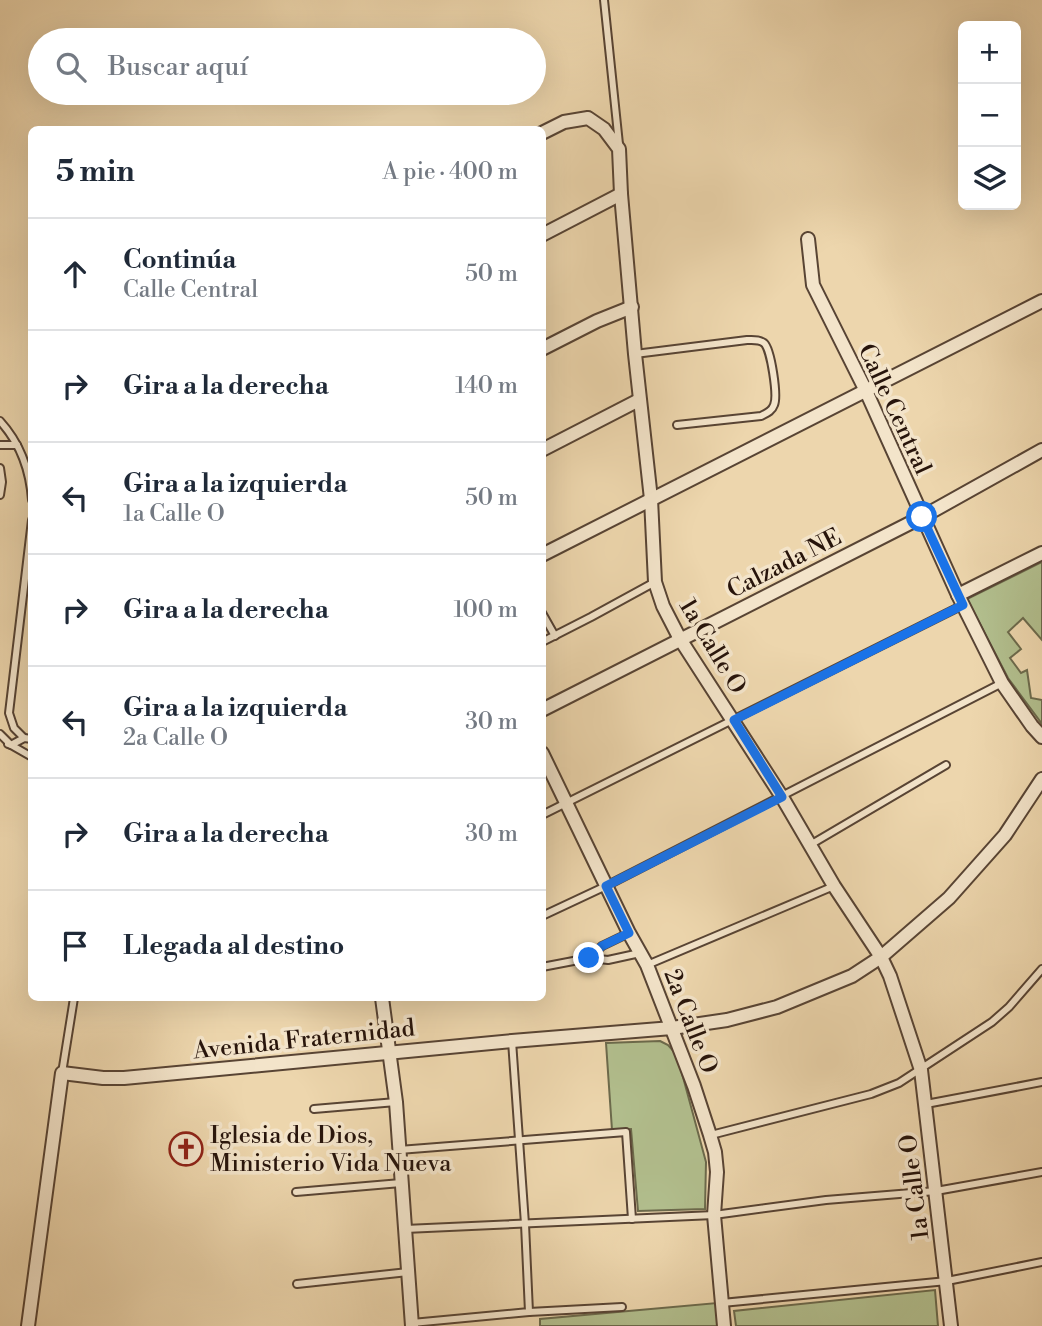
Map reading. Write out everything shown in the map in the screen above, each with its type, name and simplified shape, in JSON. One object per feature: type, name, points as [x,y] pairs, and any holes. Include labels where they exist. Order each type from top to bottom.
[{"type":"street","points":[[546,131],[564,122],[588,118],[604,129],[619,149]]},
{"type":"street","name":"1a Calle O","points":[[619,149],[639,400],[651,499],[655,582],[663,606],[680,639],[782,797],[834,886],[881,957],[890,976],[921,1070],[951,1326]]},
{"type":"street","points":[[546,233],[621,194]]},
{"type":"street","name":"Calle Central","points":[[808,239],[813,285],[866,391],[960,600],[1002,683],[1042,737]]},
{"type":"street","points":[[546,553],[1042,301]]},
{"type":"street","points":[[546,347],[632,307]]},
{"type":"street","points":[[546,448],[639,400]]},
{"type":"street","name":"Calzada NE","points":[[546,708],[922,517],[1042,450]]},
{"type":"street","points":[[960,600],[1042,553]]},
{"type":"street","name":"2a Calle O","points":[[546,761],[644,959],[710,1135],[717,1172],[714,1215],[724,1326]]},
{"type":"street","name":"Avenida Fraternidad","points":[[62,1073],[124,1078],[672,1028],[727,1020],[777,1007],[852,976],[881,957],[949,898],[1005,835],[1042,779]]},
{"type":"street","points":[[382,1001],[396,1102],[412,1324]]},
{"type":"street","points":[[27,1326],[62,1073]]},
{"type":"lane","points":[[604,0],[619,149]]},
{"type":"lane","points":[[635,354],[747,340],[763,342],[768,349],[776,396],[774,407],[769,412],[761,416],[677,425]]},
{"type":"lane","points":[[0,421],[15,440],[28,470]]},
{"type":"lane","points":[[0,444],[17,445]]},
{"type":"lane","points":[[0,468],[0,495]]},
{"type":"lane","points":[[28,554],[9,713],[14,728],[28,739]]},
{"type":"lane","points":[[546,640],[655,582]]},
{"type":"lane","points":[[546,813],[734,720],[960,600]]},
{"type":"lane","points":[[546,621],[555,636]]},
{"type":"lane","points":[[546,914],[782,797],[1002,683]]},
{"type":"lane","points":[[0,734],[11,745]]},
{"type":"lane","points":[[11,745],[28,739]]},
{"type":"lane","points":[[0,740],[28,755]]},
{"type":"lane","points":[[810,845],[946,765]]},
{"type":"lane","points":[[546,966],[589,958],[644,959],[834,886]]},
{"type":"lane","points":[[589,958],[602,946],[629,933]]},
{"type":"lane","points":[[710,1135],[871,1094],[899,1083],[992,1022],[1041,973]]},
{"type":"lane","points":[[62,1073],[74,1001]]},
{"type":"lane","points":[[512,1041],[529,1312]]},
{"type":"lane","points":[[926,1104],[1042,1082]]},
{"type":"lane","points":[[314,1109],[396,1102]]},
{"type":"lane","points":[[399,1150],[626,1132],[632,1219]]},
{"type":"lane","points":[[405,1229],[714,1215],[826,1200],[936,1191],[1042,1171]]},
{"type":"lane","points":[[296,1192],[401,1183]]},
{"type":"lane","points":[[722,1304],[947,1281],[1042,1262]]},
{"type":"lane","points":[[297,1284],[408,1272]]},
{"type":"lane","points":[[412,1324],[529,1312],[622,1307]]},
{"type":"green space","points":[[1042,562],[1042,640],[1023,618],[1008,632],[1021,649],[1010,658],[1021,673],[1027,670],[1031,698],[1042,700],[1042,724],[1008,678],[967,599]]},
{"type":"green space","points":[[660,1041],[677,1055],[706,1162],[705,1209],[638,1211],[631,1129],[612,1130],[606,1043]]},
{"type":"green space","points":[[935,1290],[938,1326],[736,1326],[734,1311]]},
{"type":"green space","points":[[717,1303],[719,1326],[540,1326],[540,1319]]},
{"type":"place","name":"Iglesia de Dios, Ministerio Vida Nueva","points":[[186,1149]]},
{"type":"route","points":[[589,958],[597,949],[629,933],[606,886],[782,797],[734,720],[963,605],[922,517]]}]
